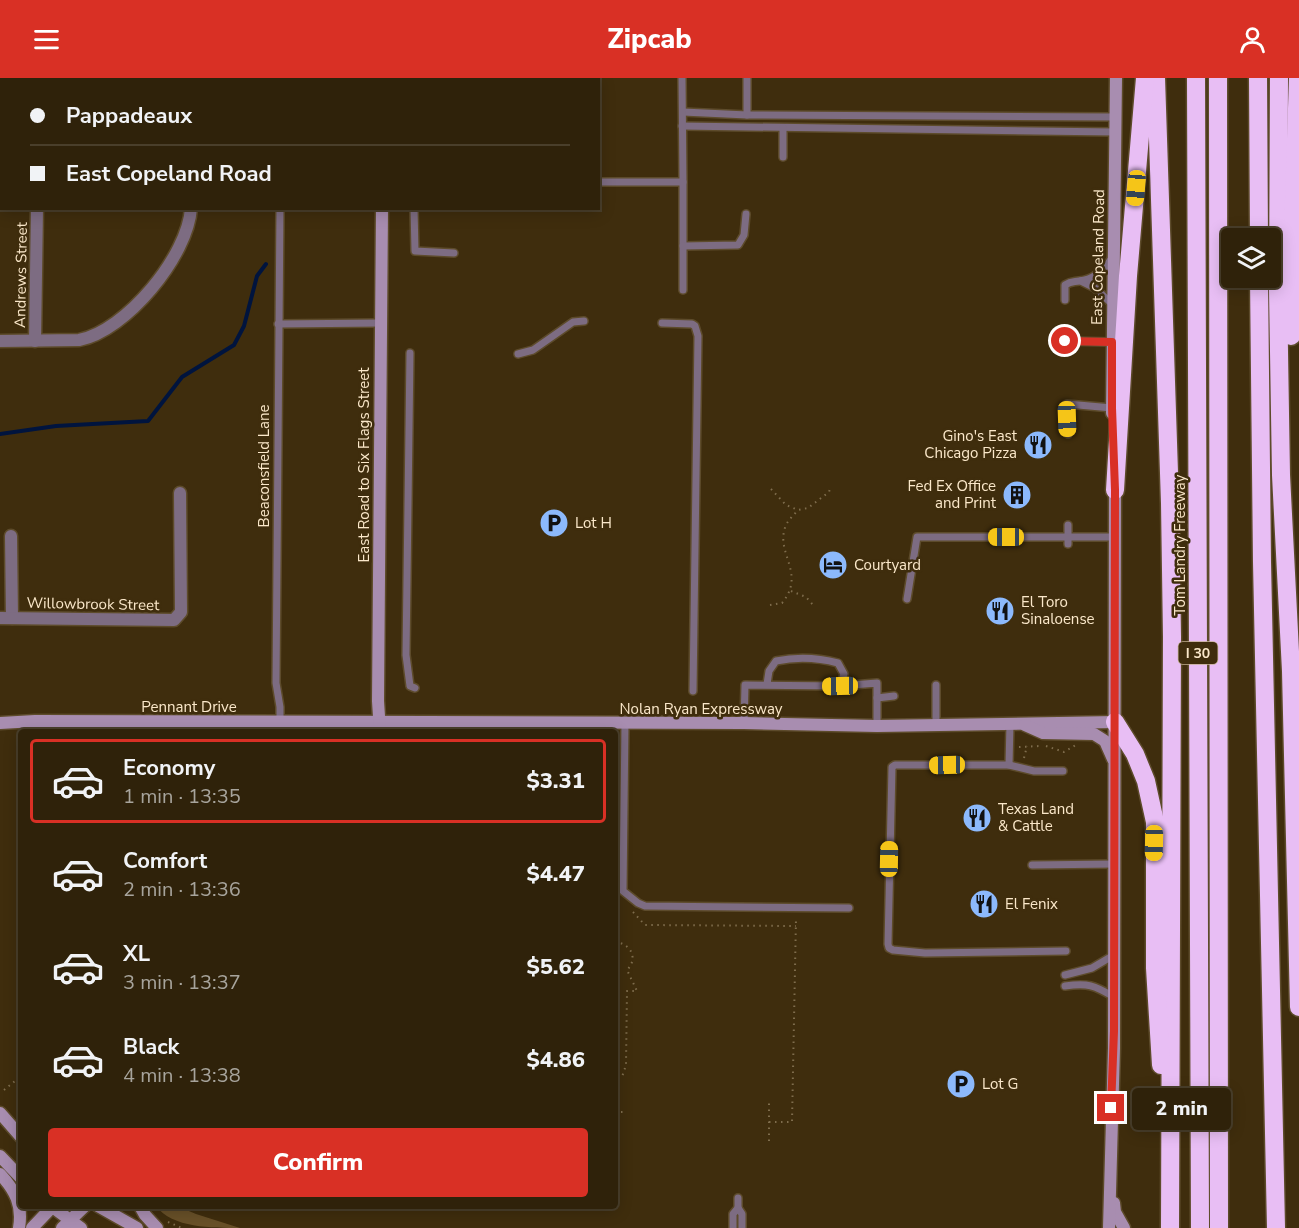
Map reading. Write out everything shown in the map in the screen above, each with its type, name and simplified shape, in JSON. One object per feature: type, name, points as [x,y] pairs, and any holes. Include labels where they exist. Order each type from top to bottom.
[{"type":"highway","points":[[1115,490],[1128,276],[1145,78]]},
{"type":"highway","points":[[1156,78],[1166,364],[1172,637],[1170,1228]]},
{"type":"highway","name":"Tom Landry Freeway","points":[[1196,78],[1200,1228]]},
{"type":"highway","name":"I 30","points":[[1218,78],[1219,1228]]},
{"type":"highway","points":[[1258,78],[1259,228]]},
{"type":"highway","points":[[1279,78],[1278,290],[1281,475],[1290,670],[1299,1007]]},
{"type":"highway","points":[[1281,475],[1292,392],[1291,291],[1298,78]]},
{"type":"highway","points":[[1259,288],[1262,561],[1276,1228]]},
{"type":"highway","points":[[1115,722],[1135,754],[1155,822],[1155,968],[1158,1044],[1169,1138]]},
{"type":"highway","points":[[1294,814],[1299,789]]},
{"type":"street","name":"East Copeland Road","points":[[1109,1228],[1114,997],[1115,490],[1112,304],[1116,78]]},
{"type":"street","name":"Andrews Street","points":[[35,341],[37,210]]},
{"type":"street","points":[[0,341],[89,338],[106,330],[126,315],[151,290],[183,242],[191,210]]},
{"type":"street","name":"East Road to Six Flags Street","points":[[377,729],[382,210]]},
{"type":"street","name":"Willowbrook Street","points":[[6,618],[174,620],[181,612],[180,493]]},
{"type":"street","points":[[6,618],[11,536]]},
{"type":"street","name":"Pennant Drive","points":[[0,723],[34,721],[280,722],[377,729]]},
{"type":"street","name":"Nolan Ryan Expressway","points":[[377,729],[625,723],[877,726],[1115,722]]},
{"type":"street","name":"Nolan Ryan Expressway","points":[[1024,725],[1042,733],[1094,734],[1105,741],[1114,763]]},
{"type":"street","points":[[0,1113],[18,1134]]},
{"type":"street","points":[[0,1156],[18,1175]]},
{"type":"street","points":[[0,1174],[18,1200]]},
{"type":"street","points":[[1110,1184],[1115,1212],[1124,1228]]},
{"type":"street","points":[[19,1209],[19,1228]]},
{"type":"street","points":[[32,1228],[49,1209]]},
{"type":"street","points":[[54,1209],[66,1225],[81,1228]]},
{"type":"street","points":[[66,1225],[82,1209]]},
{"type":"street","points":[[103,1209],[137,1228]]},
{"type":"street","points":[[142,1209],[157,1228]]},
{"type":"lane","points":[[682,78],[683,290]]},
{"type":"lane","points":[[747,78],[747,115]]},
{"type":"lane","points":[[683,112],[747,115],[1116,117]]},
{"type":"lane","points":[[1006,116],[1006,130]]},
{"type":"lane","points":[[682,126],[1115,132]]},
{"type":"lane","points":[[783,128],[783,157]]},
{"type":"lane","points":[[600,182],[683,182]]},
{"type":"lane","name":"Beaconsfield Lane","points":[[280,210],[276,683],[280,722]]},
{"type":"lane","points":[[414,210],[415,251],[454,253]]},
{"type":"lane","points":[[683,246],[738,245],[746,228],[746,214]]},
{"type":"lane","points":[[1065,300],[1065,285],[1070,281],[1081,281],[1099,274],[1106,268],[1113,256]]},
{"type":"lane","points":[[1081,281],[1095,288],[1112,304]]},
{"type":"lane","points":[[518,354],[533,350],[573,322],[584,321]]},
{"type":"lane","points":[[278,324],[380,323]]},
{"type":"lane","points":[[662,323],[692,324],[698,336],[693,691]]},
{"type":"lane","points":[[1065,341],[1112,342]]},
{"type":"lane","points":[[410,353],[406,654],[408,680],[410,686],[416,688]]},
{"type":"lane","points":[[1068,434],[1067,404],[1112,408]]},
{"type":"lane","points":[[1068,525],[1068,540]]},
{"type":"lane","points":[[907,599],[917,537],[1068,540],[1115,537]]},
{"type":"lane","points":[[767,684],[769,671],[776,661],[825,659],[838,663],[841,668],[844,674],[840,686]]},
{"type":"lane","points":[[744,723],[745,685],[840,686],[877,683],[877,726]]},
{"type":"lane","points":[[936,685],[936,725]]},
{"type":"lane","points":[[877,698],[894,696]]},
{"type":"lane","points":[[623,891],[625,723]]},
{"type":"lane","points":[[1009,765],[1010,724]]},
{"type":"lane","points":[[1063,771],[1034,771],[1009,765],[895,765],[892,767],[889,948],[925,953],[1066,951]]},
{"type":"lane","points":[[1032,865],[1114,864]]},
{"type":"lane","points":[[618,885],[638,903],[645,906],[849,908]]},
{"type":"lane","points":[[1065,975],[1092,968],[1114,955]]},
{"type":"lane","points":[[1065,987],[1079,984],[1094,985],[1114,997]]},
{"type":"lane","points":[[738,1198],[738,1208],[742,1214],[742,1228]]},
{"type":"lane","points":[[733,1228],[733,1214],[738,1208]]},
{"type":"path","points":[[771,489],[786,505],[798,510]]},
{"type":"path","points":[[770,605],[783,603],[791,591],[791,571],[784,548],[786,526],[798,510],[812,506],[830,489]]},
{"type":"path","points":[[791,591],[806,597],[814,606]]},
{"type":"path","points":[[1019,768],[1027,747]]},
{"type":"path","points":[[769,1122],[792,1122],[796,907]]},
{"type":"path","points":[[630,909],[645,925],[795,927]]},
{"type":"path","points":[[618,942],[630,949],[633,955],[633,963],[627,970],[637,991],[627,991],[626,1065],[622,1077],[618,1078]]},
{"type":"path","points":[[4,1090],[18,1078]]},
{"type":"path","points":[[769,1099],[769,1141]]},
{"type":"path","points":[[618,1112],[624,1112]]},
{"type":"shaded area","points":[[159,1209],[184,1209],[240,1228],[205,1227],[182,1223]]},
{"type":"waterway","points":[[0,434],[56,426],[148,421],[182,377],[234,345],[244,326],[257,276],[266,264]]},
{"type":"place","name":"Gino's East Chicago Pizza","points":[[1038,445]]},
{"type":"place","name":"Fed Ex Office and Print","points":[[1017,495]]},
{"type":"place","name":"Lot H","points":[[554,523]]},
{"type":"place","name":"Courtyard","points":[[833,565]]},
{"type":"place","name":"El Toro Sinaloense","points":[[1000,611]]},
{"type":"place","name":"Texas Land & Cattle","points":[[977,818]]},
{"type":"place","name":"El Fenix","points":[[984,904]]},
{"type":"place","name":"Lot G","points":[[961,1084]]},
{"type":"route","points":[[1065,341],[1112,342],[1115,490],[1114,1031],[1111,1108]]}]
